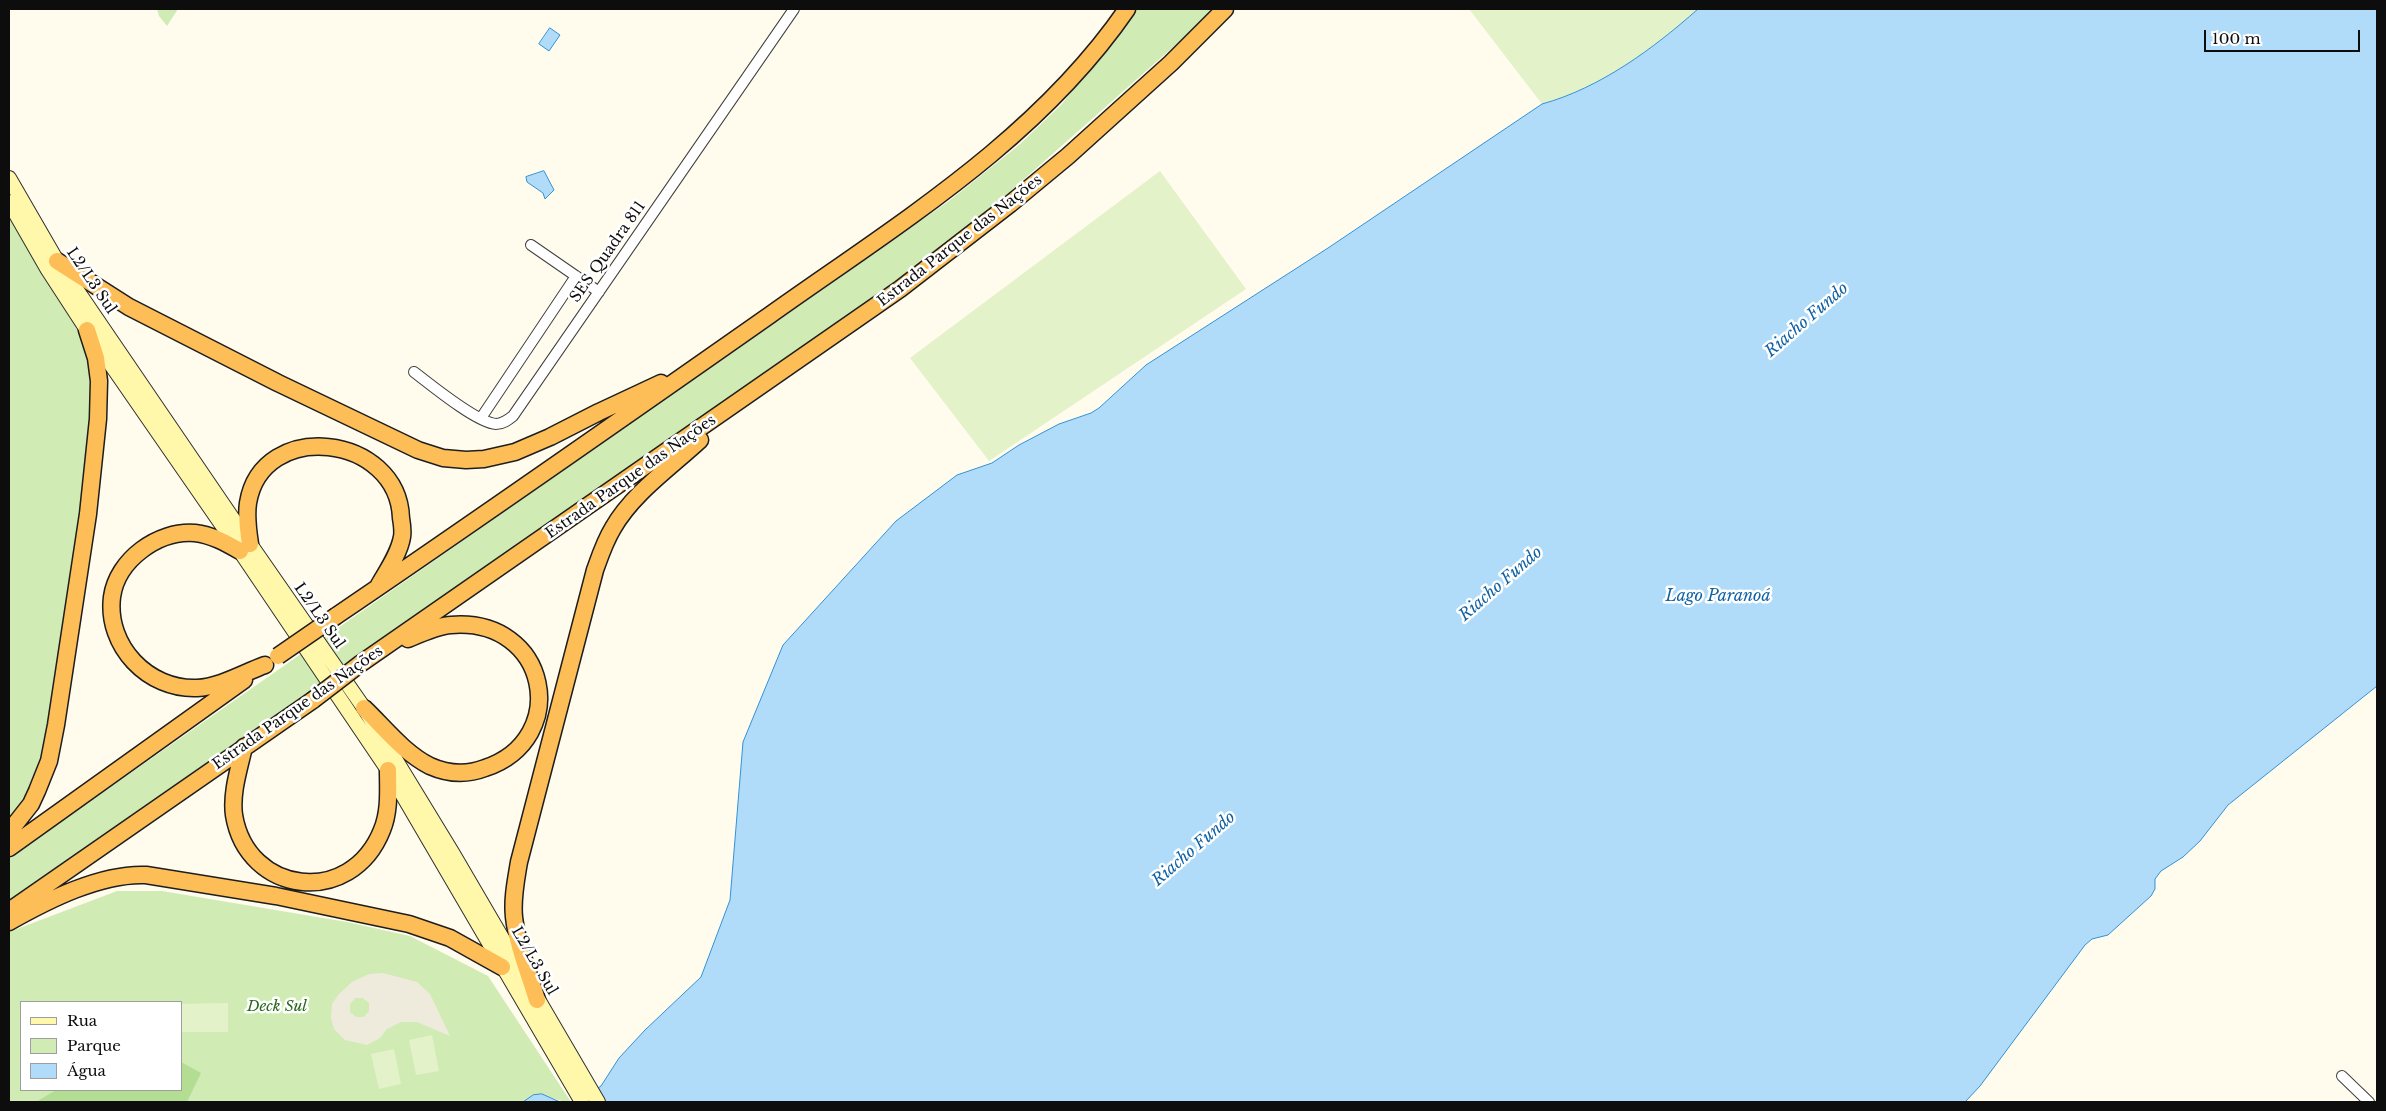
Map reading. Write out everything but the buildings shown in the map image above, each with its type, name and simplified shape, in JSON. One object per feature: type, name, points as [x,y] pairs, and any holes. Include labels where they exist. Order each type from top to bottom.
[{"type":"highway","points":[[9,848],[272,660],[687,374],[977,168],[1037,114],[1082,68],[1127,9]]},
{"type":"highway","name":"Estrada Parque das Nações","points":[[9,911],[900,289],[1010,204],[1068,156],[1171,63],[1225,9]]},
{"type":"highway","points":[[57,260],[129,307],[208,348],[418,450],[443,458],[484,459],[515,452],[550,437],[646,389],[687,374]]},
{"type":"highway","points":[[9,832],[31,804],[49,761],[56,725],[88,514],[98,419],[99,381],[96,358],[87,330]]},
{"type":"highway","points":[[537,1000],[517,936],[514,915],[514,889],[519,862],[595,570],[614,526],[633,502],[746,398]]},
{"type":"highway","points":[[272,660],[210,686],[195,688],[170,686],[154,678],[137,666],[124,648],[115,628],[112,605],[115,585],[126,564],[145,547],[166,537],[193,533],[245,548],[248,504],[257,479],[274,461],[286,453],[316,447],[338,448],[355,453],[373,463],[388,477],[401,504],[402,537],[378,587]]},
{"type":"highway","points":[[364,708],[408,751],[425,763],[456,773],[474,772],[502,762],[524,743],[537,713],[540,693],[536,674],[528,657],[512,640],[493,631],[469,625],[451,624],[431,630],[365,661]]},
{"type":"highway","points":[[244,747],[235,791],[234,815],[238,828],[247,848],[254,857],[264,866],[290,880],[311,882],[332,879],[353,870],[361,863],[377,840],[386,818],[388,770]]},
{"type":"highway","points":[[9,922],[51,900],[108,878],[146,874],[276,896],[409,924],[450,938],[502,967]]},
{"type":"main road","name":"L2/L3 Sul","points":[[9,178],[57,260],[388,770],[582,1102]]},
{"type":"main road","name":"L2/L3 Sul","points":[[9,202],[48,270],[87,330],[364,708],[453,854],[598,1102]]},
{"type":"street","name":"SES Quadra 811","points":[[414,372],[481,418],[494,424],[503,423],[513,416],[794,9]]},
{"type":"street","points":[[531,245],[599,292]]},
{"type":"street","points":[[481,418],[576,276]]},
{"type":"street","points":[[2342,1076],[2369,1102]]},
{"type":"green space","points":[[157,9],[178,9],[167,26],[159,16]]},
{"type":"green space","points":[[1136,9],[1213,9],[1190,32],[1005,196],[846,320],[9,900],[9,858],[949,201],[1019,145],[1062,104]]},
{"type":"green space","points":[[1469,9],[1698,9],[1625,66],[1585,88],[1542,104]]},
{"type":"green space","points":[[1160,171],[1246,289],[989,461],[910,358]]},
{"type":"green space","points":[[9,199],[87,330],[99,381],[49,761],[9,823]]},
{"type":"green space","name":"Deck Sul","points":[[117,891],[162,891],[347,922],[410,936],[488,976],[571,1102],[542,1095],[523,1102],[9,1102],[9,932]]},
{"type":"green space","points":[[228,1003],[228,1032],[182,1032],[182,1004]]},
{"type":"green space","points":[[432,1035],[439,1071],[416,1075],[409,1040]]},
{"type":"green space","points":[[394,1049],[401,1084],[379,1089],[371,1054]]},
{"type":"green space","points":[[182,1063],[201,1073],[187,1102],[36,1102],[54,1091],[182,1091]]},
{"type":"shaded area","points":[[383,973],[417,982],[430,994],[450,1036],[417,1022],[401,1022],[387,1029],[380,1038],[367,1045],[345,1040],[334,1029],[331,1018],[332,1004],[339,994],[352,982],[369,974]],"holes":[[[355,998],[363,998],[369,1003],[369,1011],[364,1017],[356,1017],[350,1012],[350,1004]]]},
{"type":"water","name":"Lago Paranoá","points":[[1698,9],[2377,9],[2377,686],[2228,805],[2200,841],[2183,857],[2161,871],[2155,879],[2155,889],[2151,896],[2108,935],[2092,939],[2085,945],[1980,1086],[1965,1102],[577,1102],[601,1086],[619,1058],[645,1030],[701,977],[730,900],[743,742],[783,645],[896,521],[957,475],[992,463],[1019,445],[1059,424],[1091,413],[1099,408],[1146,365],[1328,248],[1542,104],[1585,88],[1625,66]]},
{"type":"water","points":[[550,28],[560,35],[549,51],[539,44]]},
{"type":"water","points":[[544,171],[554,190],[545,199],[543,193],[527,182],[526,177]]},
{"type":"water","points":[[542,1094],[560,1102],[523,1102],[533,1095]]},
{"type":"water label","name":"Riacho Fundo","points":[[1807,320]]},
{"type":"water label","name":"Riacho Fundo","points":[[1501,584]]},
{"type":"water label","name":"Riacho Fundo","points":[[1194,849]]}]
